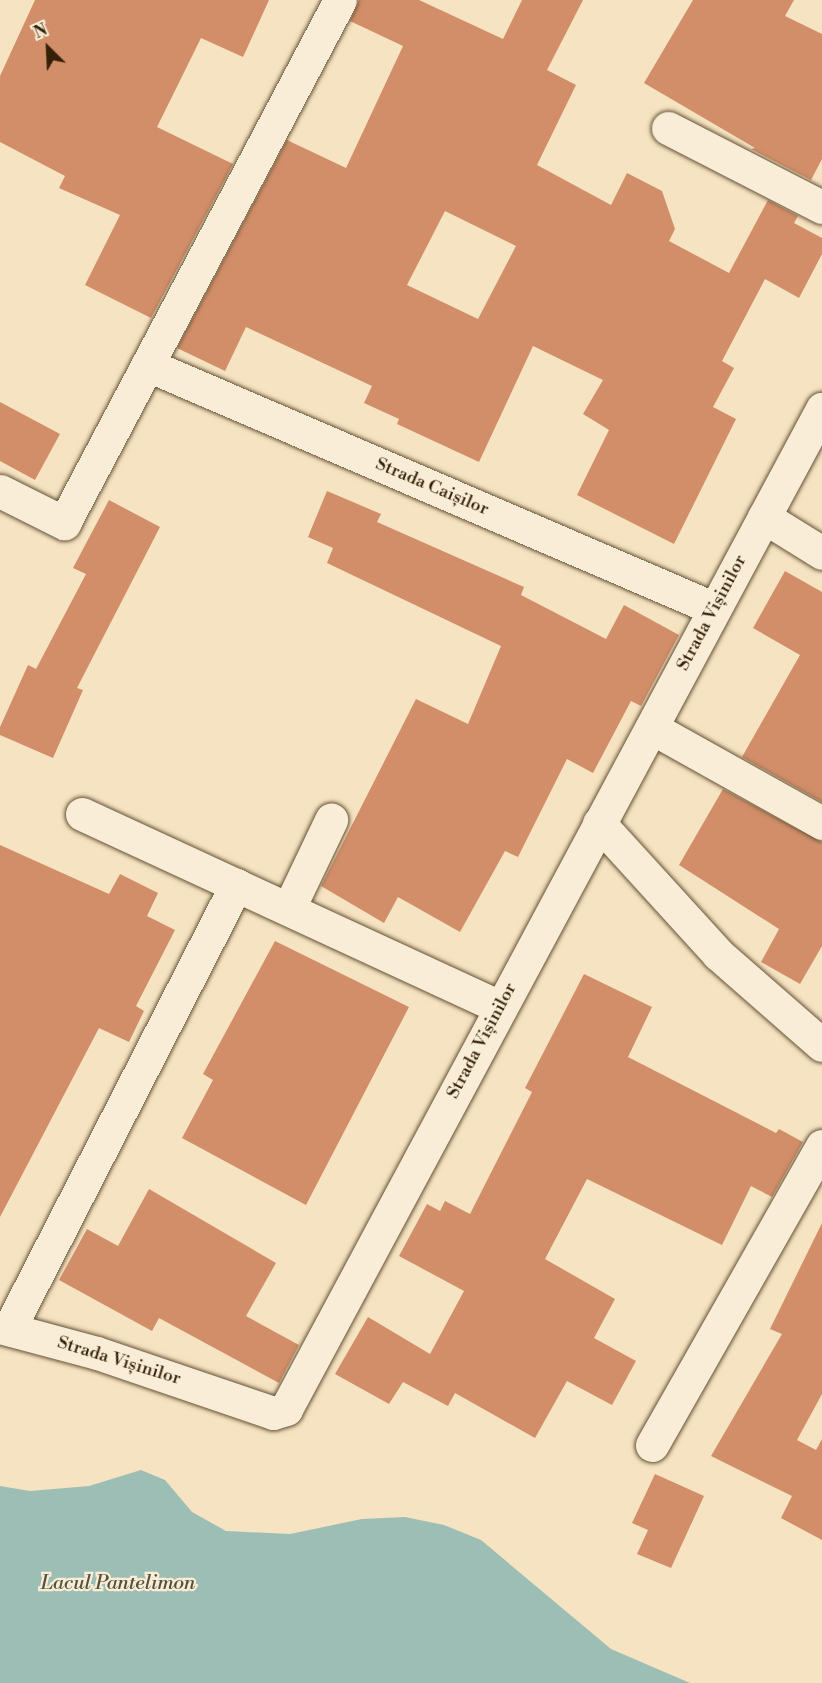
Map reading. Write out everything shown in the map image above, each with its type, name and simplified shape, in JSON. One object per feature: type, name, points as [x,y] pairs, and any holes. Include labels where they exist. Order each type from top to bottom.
[{"type":"street","points":[[0,491],[64,523],[150,366],[340,0]]},
{"type":"street","points":[[668,128],[822,207]]},
{"type":"street","name":"Strada Caișilor","points":[[150,366],[714,608]]},
{"type":"street","name":"Strada Vișinilor","points":[[4,1328],[273,1413],[286,1409],[822,408]]},
{"type":"street","points":[[764,517],[822,553]]},
{"type":"street","points":[[652,728],[822,823]]},
{"type":"street","points":[[82,814],[500,1007]]},
{"type":"street","points":[[288,908],[331,820]]},
{"type":"street","points":[[599,823],[718,954],[822,1045]]},
{"type":"street","points":[[4,1328],[236,885]]},
{"type":"street","points":[[652,1445],[822,1146]]},
{"type":"water","name":"Lacul Pantelimon","points":[[141,1470],[165,1480],[192,1512],[226,1531],[290,1534],[362,1519],[405,1517],[444,1525],[481,1540],[611,1649],[690,1683],[0,1683],[0,1486],[30,1491],[89,1486]]},
{"type":"building","points":[[35,0],[269,0],[243,57],[201,38],[157,127],[233,164],[151,318],[85,285],[120,215],[59,188],[65,176],[0,142],[0,76]]},
{"type":"building","points":[[359,0],[419,0],[503,39],[522,0],[583,0],[547,70],[576,85],[537,165],[611,205],[627,173],[662,191],[675,229],[669,241],[729,273],[768,200],[798,216],[794,223],[822,238],[822,254],[799,298],[765,279],[722,361],[734,368],[713,407],[736,419],[674,544],[577,495],[609,430],[583,414],[603,380],[533,346],[479,462],[397,424],[399,419],[364,403],[372,386],[246,327],[225,371],[177,348],[287,140],[346,168],[403,46],[350,21]],"holes":[[[445,211],[516,246],[478,319],[407,285]]]},
{"type":"building","points":[[693,0],[794,0],[785,16],[822,34],[822,159],[811,180],[751,149],[755,148],[644,83]]},
{"type":"building","points":[[0,402],[60,434],[35,480],[0,461]]},
{"type":"building","points":[[327,491],[381,514],[377,522],[524,587],[521,595],[606,639],[624,605],[679,635],[641,706],[631,701],[593,773],[567,759],[518,857],[505,851],[460,932],[398,897],[384,923],[321,886],[416,699],[468,724],[501,646],[327,563],[333,548],[308,537]]},
{"type":"building","points":[[109,500],[160,527],[77,688],[83,690],[53,758],[0,735],[0,727],[28,665],[36,669],[86,574],[73,568]]},
{"type":"building","points":[[785,571],[822,592],[822,802],[742,757],[800,655],[753,628]]},
{"type":"building","points":[[723,789],[822,842],[822,946],[800,984],[761,962],[779,929],[679,865]]},
{"type":"building","points":[[0,845],[109,894],[120,874],[158,893],[147,916],[175,930],[136,1006],[144,1011],[129,1042],[99,1028],[0,1217]]},
{"type":"building","points":[[275,941],[409,1007],[306,1205],[182,1138],[213,1080],[203,1074]]},
{"type":"building","points":[[584,974],[652,1007],[628,1057],[776,1133],[779,1129],[803,1142],[772,1197],[751,1186],[722,1245],[587,1179],[545,1259],[615,1299],[594,1338],[636,1361],[612,1405],[567,1381],[535,1438],[455,1393],[448,1406],[403,1382],[389,1404],[335,1374],[368,1317],[430,1354],[464,1291],[399,1256],[427,1204],[440,1211],[445,1201],[470,1214],[532,1092],[525,1088]]},
{"type":"building","points":[[149,1189],[276,1263],[246,1316],[299,1345],[279,1383],[159,1318],[152,1331],[59,1280],[87,1229],[118,1246]]},
{"type":"building","points":[[822,1223],[822,1394],[797,1440],[816,1450],[822,1439],[822,1540],[781,1518],[792,1496],[711,1456],[782,1334],[770,1329]]},
{"type":"building","points":[[655,1474],[704,1496],[671,1568],[637,1554],[648,1530],[632,1523]]}]
